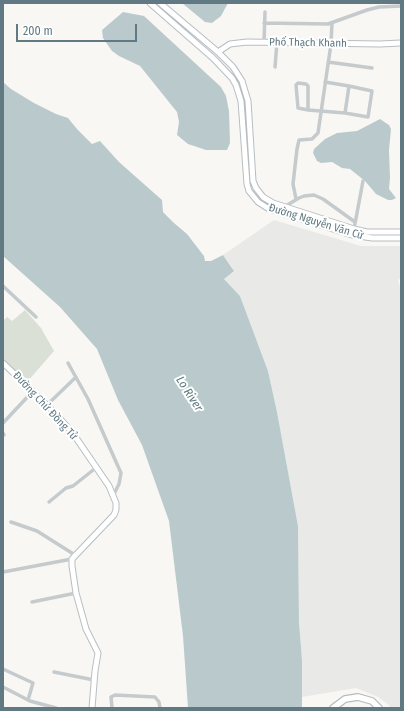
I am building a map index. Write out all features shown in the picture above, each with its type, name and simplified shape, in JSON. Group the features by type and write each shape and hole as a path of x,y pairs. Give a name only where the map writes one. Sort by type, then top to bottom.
{"main road":[{"name":"Đường Nguyễn Văn Cừ","path":"150,3 213,58 228,72 234,81 241,101 247,184 253,196 263,206 320,225 364,237 401,238"},
{"name":"Đường Nguyễn Văn Cừ","path":"160,3 218,52 238,74 246,91 248,101 253,181 263,197 284,207 354,229 376,232 401,232"},
{"name":"Phố Thạch Khanh","path":"218,52 226,46 233,44 264,42 331,44 401,43"},
{"path":"320,225 322,220"},
{"name":"Đường Chử Đồng Tử","path":"3,363 33,391 72,432 109,486 116,503 114,515 74,557"},
{"path":"74,557 72,566 76,593 86,629 98,653 92,708"},
{"path":"333,708 345,699 358,697 372,701 379,708"}],"street":[{"path":"264,23 332,23 373,9 401,6"},
{"path":"264,42 265,12"},
{"path":"296,199 293,184 295,162 300,140 312,139 317,136 331,44 332,23"},
{"path":"275,66 277,42"},
{"path":"328,62 372,68"},
{"path":"308,110 308,86 306,84 298,83 296,85 298,108 308,110 345,113 369,120 372,91 325,82"},
{"path":"345,113 349,86"},
{"path":"354,229 363,181"},
{"path":"284,207 296,199 314,195 323,199 355,222"},
{"path":"3,286 36,317"},
{"path":"68,363 88,399 120,473 119,484 113,496"},
{"path":"47,405 76,377"},
{"path":"3,423 33,391"},
{"path":"50,502 66,488 73,486 97,467"},
{"path":"11,522 37,531 74,557"},
{"path":"3,572 74,557"},
{"path":"32,602 76,593"},
{"path":"3,669 33,683 28,700"},
{"path":"54,672 94,680"},
{"path":"3,687 28,700 56,708"},
{"path":"112,708 112,697 115,695 155,697 160,702 160,708"}],"shaded area":[{"path":"274,220 361,246 401,246 401,278 398,280 401,291 401,708 390,708 389,705 378,697 356,688 302,697 302,660 299,622 298,526 277,412 268,371 240,296 224,279 232,267 223,255"},
{"path":"25,310 41,328 54,351 27,382 3,360 3,321 7,317 12,321"}],"water":[{"path":"182,3 228,3 221,16 212,23 205,22"},
{"path":"123,12 144,16 221,87 226,96 229,111 230,143 227,150 206,150 188,144 177,135 179,122 177,112 140,66 112,51 103,38 102,30"},
{"name":"Lo River","path":"3,82 11,89 34,103 68,118 92,144 100,141 119,162 162,200 163,212 187,234 204,256 205,261 211,261 223,255 234,271 224,279 240,296 268,371 298,526 302,708 188,708 183,636 169,521 142,445 118,400 97,349 60,307 3,256"},
{"path":"380,119 389,125 391,129 389,150 389,189 396,198 392,200 388,200 376,194 365,181 350,169 342,168 332,162 321,163 317,161 313,153 314,149 325,139 337,133 357,131"}]}
